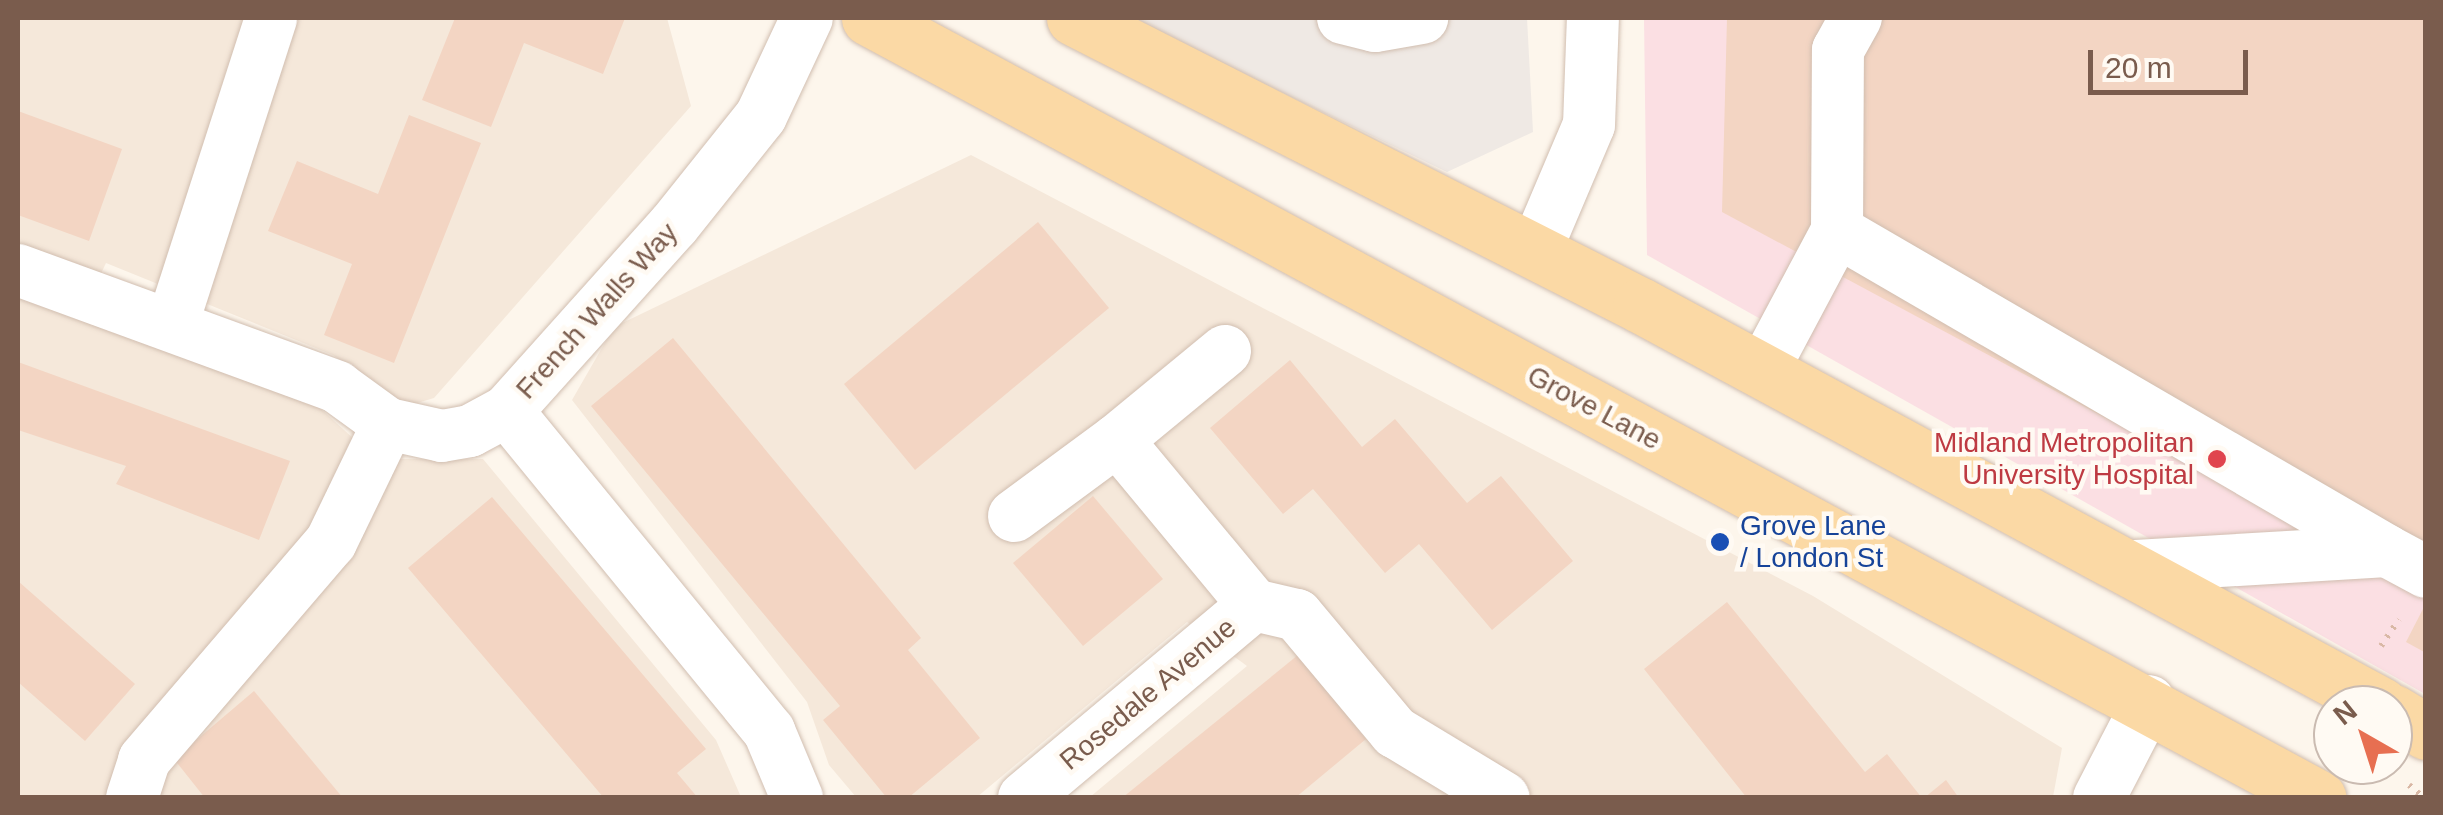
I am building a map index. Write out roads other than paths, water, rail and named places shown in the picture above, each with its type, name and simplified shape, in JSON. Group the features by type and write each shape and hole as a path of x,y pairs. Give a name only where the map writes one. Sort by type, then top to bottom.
{"main road":[{"name":"Grove Lane","path":"868,18 2150,701 2320,798"},
{"path":"1074,18 1763,370 2136,566 2345,685"}],"street":[{"path":"173,322 271,18"},
{"name":"French Walls Way","path":"18,270 173,322 337,387 388,424 442,436 507,411 761,116 807,18"},
{"path":"1343,18 1375,26 1422,18"},
{"path":"1534,252 1589,124 1593,18"},
{"path":"1763,370 1837,231 1838,50 1856,18"},
{"path":"1837,231 2406,562"},
{"path":"1014,516 1117,440 1225,351"},
{"path":"507,411 769,731 797,798"},
{"path":"132,798 144,760 331,542 388,424"},
{"path":"1117,440 1254,605"},
{"path":"2136,566 2406,562"},
{"name":"Rosedale Avenue","path":"1024,798 1254,605 1298,615 1395,732 1504,798"},
{"path":"2098,798 2150,701"}],"place":[{"name":"Midland Metropolitan University Hospital","path":"2217,459"},
{"name":"Grove Lane / London St","path":"1720,542"}]}
